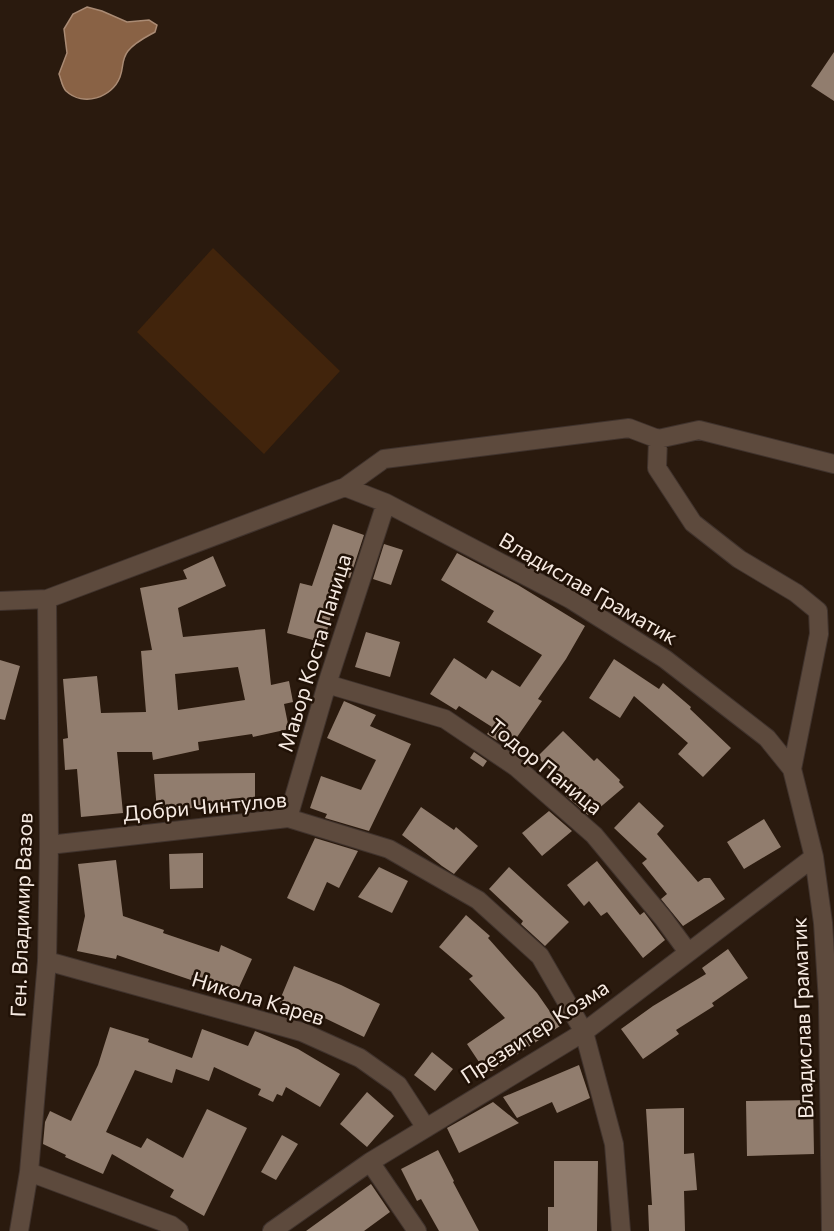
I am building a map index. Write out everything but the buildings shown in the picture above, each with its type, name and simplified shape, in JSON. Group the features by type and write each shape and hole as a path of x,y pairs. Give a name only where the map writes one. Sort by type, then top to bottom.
{"street":[{"path":"0,601 47,599 345,487 384,459 629,428 658,439 699,430 834,464"},
{"path":"658,439 657,468 693,524 739,559 796,593 818,611 819,634 792,769"},
{"name":"Владислав Граматик","path":"345,487 386,503 570,599 665,658 767,738 792,769 814,857 823,923 828,1002 831,1231"},
{"name":"Маьор Коста Паница","path":"288,818 327,684 386,503"},
{"name":"Ген. Владимир Вазов","path":"19,1231 28,1172 47,961 49,845 47,599"},
{"name":"Тодор Паница","path":"327,684 445,719 516,767 594,835 663,918 688,952"},
{"name":"Добри Чинтулов","path":"49,845 288,818 389,849 478,900 540,957 584,1032 614,1144 621,1231"},
{"name":"Презвитер Козма","path":"272,1231 370,1162 584,1032 814,857"},
{"name":"Никола Карев","path":"47,961 302,1032 360,1058 398,1085 426,1128"},
{"path":"370,1162 417,1231"},
{"path":"28,1172 171,1225 179,1231"}],"shaded area":[{"path":"87,7 127,22 149,20 157,25 155,32 137,42 128,51 124,57 120,77 111,90 96,98 80,99 66,91 59,74 67,53 64,29 73,14"},
{"path":"213,248 340,371 264,454 137,332"}]}
